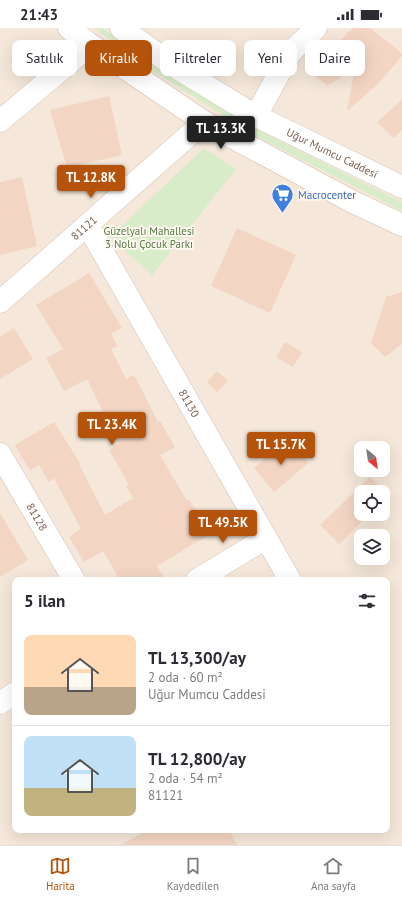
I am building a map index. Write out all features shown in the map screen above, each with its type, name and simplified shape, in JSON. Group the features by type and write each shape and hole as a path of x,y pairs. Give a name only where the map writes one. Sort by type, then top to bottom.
{"street":[{"path":"69,28 85,41"},
{"name":"Uğur Mumcu Caddesi","path":"121,28 177,68 256,116 402,187"},
{"path":"256,116 290,53 316,28"},
{"path":"0,121 75,58 85,46"},
{"path":"136,76 204,122 351,201 402,226"},
{"name":"81121","path":"0,302 88,226 204,122"},
{"name":"81130","path":"88,226 157,344 288,577"},
{"name":"81128","path":"0,454 72,577"},
{"path":"202,577 266,538"},
{"path":"0,703 12,695"}],"shaded area":[{"path":"0,28 402,28 402,845 0,845"}],"green space":[{"path":"95,28 103,28 119,40 111,40"},
{"path":"152,64 160,69 160,75 152,70"},
{"path":"161,76 171,76 262,132 402,202 402,211 260,138"},
{"name":"Güzelyalı Mahallesi 3 Nolu Çocuk Parkı","path":"204,148 236,169 152,275 110,237"}],"building":[{"path":"353,28 370,28 402,54 402,56 379,83 347,111 353,76 365,76 365,40 340,40 346,36 345,35"},
{"path":"315,76 342,76 328,86"},
{"path":"109,96 122,155 67,168 50,110"},
{"path":"402,100 402,130 394,138 377,122"},
{"path":"22,177 37,246 0,255 0,182"},
{"path":"237,228 296,255 270,313 211,286"},
{"path":"89,273 122,328 111,334 117,346 111,349 126,379 134,375 158,422 160,421 175,447 160,455 187,501 189,500 212,533 157,566 164,577 118,577 103,551 84,562 69,537 81,529 54,478 49,482 39,465 30,471 15,445 54,422 80,463 79,464 105,515 133,498 126,486 129,485 109,450 119,444 87,379 64,391 46,358 63,349 36,305"},
{"path":"402,292 402,344 385,357 371,343 386,297"},
{"path":"14,328 33,359 0,379 0,337"},
{"path":"285,342 302,352 293,367 276,357"},
{"path":"217,371 228,381 217,392 207,382"},
{"path":"288,439 308,463 274,492 254,468"},
{"path":"370,477 378,485 362,485"},
{"path":"354,492 354,521 363,521 339,544 320,525"},
{"path":"0,513 28,560 0,577"},
{"path":"142,833 231,833 237,845 121,845"}],"place":[{"name":"Macrocenter","path":"282,214"}]}
